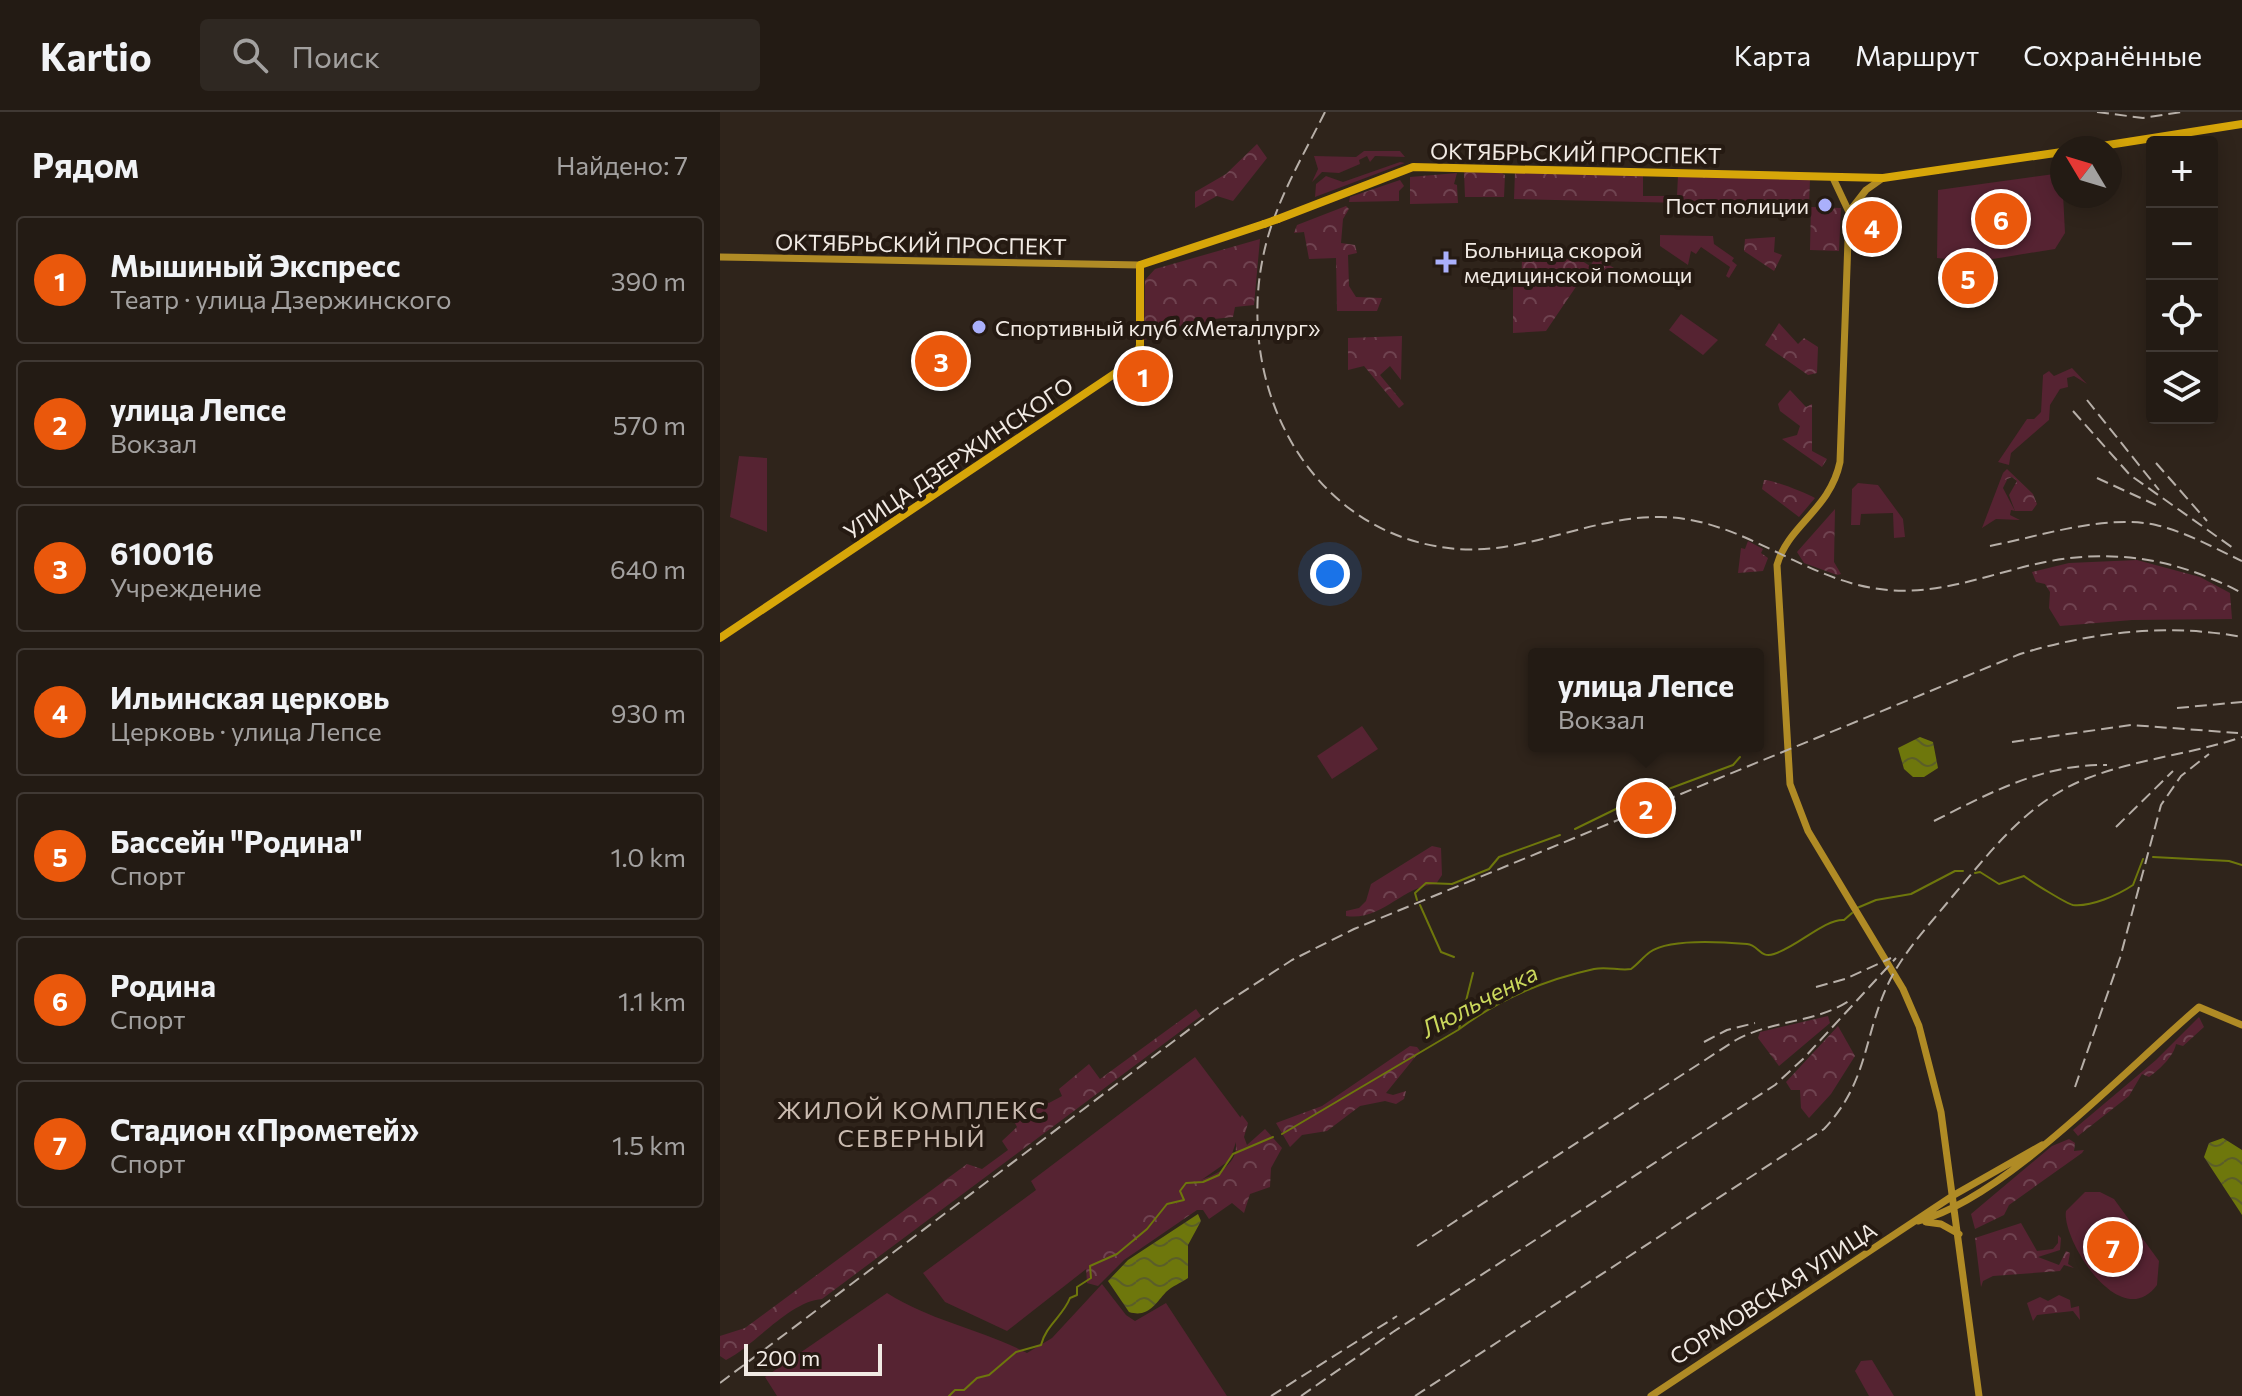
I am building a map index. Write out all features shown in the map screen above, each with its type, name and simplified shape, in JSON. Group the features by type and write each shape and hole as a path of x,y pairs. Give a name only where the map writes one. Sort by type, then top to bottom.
{"main road":[{"path":"2122,143 2242,124"},
{"name":"ОКТЯБРЬСКИЙ ПРОСПЕКТ","path":"720,257 1140,265 1278,219 1413,167 1883,178 2050,154"},
{"path":"1833,178 1849,212 1840,462 1830,492 1787,545 1776,569 1790,784 1804,824 1903,989 1919,1026 1938,1092 1960,1234 1979,1396"},
{"path":"1842,198 1843,184 1853,178 1860,185 1859,197"},
{"path":"1849,212 1859,197 1883,178"},
{"name":"УЛИЦА ДЗЕРЖИНСКОГО","path":"720,638 1132,362 1140,346 1140,265"},
{"name":"СОРМОВСКАЯ УЛИЦА","path":"1916,1222 1955,1206 2042,1145 2199,1007 2242,1025"},
{"name":"СОРМОВСКАЯ УЛИЦА","path":"1651,1396 1954,1195 2042,1145"},
{"path":"1916,1222 1941,1224 1960,1234"}],"green space":[{"path":"1257,144 1267,158 1233,201 1217,196 1195,208 1195,192 1226,174"},
{"path":"1364,151 1400,151 1405,157 1375,156 1370,162 1367,156 1359,160 1360,164 1339,173 1322,172 1312,182 1318,169 1314,156 1356,157"},
{"path":"1400,162 1405,163 1315,197 1316,184 1326,176 1343,182"},
{"path":"1464,172 1502,173 1505,175 1504,197 1465,197"},
{"path":"1515,172 1643,175 1643,196 1677,196 1678,176 1810,179 1809,206 1514,199"},
{"path":"1457,173 1454,184 1457,185 1458,203 1410,204 1410,177"},
{"path":"2050,175 2050,208 2064,208 2065,233 2055,249 1974,262 1937,258 1938,190"},
{"path":"1400,180 1404,186 1399,191 1399,201 1349,202 1350,197"},
{"path":"1346,206 1349,209 1343,219 1341,243 1355,245 1357,253 1348,255 1349,286 1356,297 1382,298 1377,311 1337,311 1336,258 1309,259 1304,232 1294,233 1297,225"},
{"path":"1811,207 1841,208 1839,251 1810,250"},
{"path":"1660,235 1713,236 1714,244 1734,258 1732,261 1737,265 1729,278 1726,276 1730,267 1701,247 1696,254 1691,251 1688,265 1660,246"},
{"path":"1775,237 1774,252 1782,255 1774,271 1744,251 1745,239"},
{"path":"1260,239 1254,305 1235,307 1233,317 1214,319 1213,332 1187,330 1144,340 1145,280 1155,269"},
{"path":"1596,257 1614,268 1606,280 1588,269 1546,331 1513,333 1513,284 1521,284 1522,260 1579,259 1590,266"},
{"path":"1681,314 1718,340 1703,355 1669,330"},
{"path":"1779,323 1798,344 1804,338 1818,347 1817,373 1808,375 1765,345"},
{"path":"1402,336 1401,380 1390,366 1380,375 1404,404 1399,408 1364,366 1348,370 1348,338"},
{"path":"2072,368 2087,384 2074,376 2067,378 2068,387 2060,389 2050,405 2049,420 2011,453 2009,465 1998,462 2027,419 2034,419 2041,412 2043,375 2049,371 2054,376"},
{"path":"1790,390 1806,407 1812,404 1812,451 1827,459 1822,467 1782,439 1797,435 1800,426 1780,411 1778,404"},
{"path":"739,456 767,458 767,532 730,517"},
{"path":"2007,469 2033,494 2037,504 2032,511 2015,511 2009,495 2017,481 2012,477 2005,480 2003,473"},
{"path":"2003,473 2007,480 2003,488 2015,511 2011,510 2010,515 2020,520 1996,519 1982,528"},
{"path":"1764,480 1815,498 1799,517 1762,489"},
{"path":"1858,483 1878,485 1903,519 1905,537 1894,538 1893,513 1861,514 1860,525 1851,525 1852,489"},
{"path":"1835,509 1834,562 1841,574 1837,575 1804,563 1797,552"},
{"path":"1748,541 1763,549 1761,553 1768,558 1763,571 1738,573 1741,548 1745,549"},
{"path":"2137,560 2200,577 2230,593 2232,619 2132,620 2060,626 2049,608 2050,592 2045,584 2036,582 2032,572 2069,563"},
{"path":"1362,726 1378,749 1332,779 1317,756"},
{"path":"1432,846 1441,848 1442,875 1436,884 1412,891 1371,914 1346,916 1346,911 1359,908 1366,901 1371,884"},
{"path":"1196,1009 1201,1016 822,1299 785,1315 726,1360 720,1356 720,1336 745,1328 967,1164 982,1169 1008,1150 1002,1141 1017,1127 1013,1119 1041,1101 1049,1103 1062,1096 1059,1089 1089,1064 1100,1079"},
{"path":"1828,1016 1830,1023 1779,1066 1758,1038 1760,1032"},
{"path":"2199,1017 2204,1027 2183,1046 2176,1044 2161,1067 2149,1077 2142,1074 2129,1096 2078,1136 2073,1130 2156,1060"},
{"path":"1838,1026 1855,1056 1831,1094 1809,1118 1801,1108 1800,1090 1791,1090 1786,1082"},
{"path":"1410,1046 1420,1051 1386,1093 1393,1095 1406,1091 1404,1099 1396,1104 1385,1101 1360,1106 1327,1131 1302,1135 1290,1147 1276,1123 1322,1106"},
{"path":"1195,1057 1243,1121 1230,1160 1190,1188 1198,1205 1090,1266 1007,1331 945,1302 923,1273 1036,1190 1031,1181"},
{"path":"1242,1115 1248,1123 1244,1137 1247,1145 1265,1129 1282,1148 1271,1168 1270,1187 1250,1194 1244,1213 1232,1203 1209,1219 1203,1210 1197,1210 1124,1260 1098,1286 1087,1283 1086,1267 1100,1253 1130,1239 1136,1230 1136,1221 1143,1214 1166,1215 1179,1201 1188,1183 1211,1176 1226,1167 1235,1154 1237,1126"},
{"path":"2069,1139 2075,1143 2074,1151 2084,1150 2082,1153 2009,1205 2004,1215 1975,1229 1971,1214 2052,1146"},
{"path":"2085,1192 2100,1192 2114,1199 2159,1261 2157,1285 2142,1297 2126,1298 2111,1291 2096,1277 2073,1241 2066,1211"},
{"path":"2021,1223 2037,1251 2053,1249 2058,1243 2058,1235 2061,1238 2060,1250 2038,1257 2059,1265 2066,1251 2070,1253 2068,1264 2074,1268 2064,1265 2060,1271 1993,1276 1983,1281 1981,1287 1975,1238"},
{"path":"1102,1284 1126,1315 1135,1321 1166,1303 1227,1396 777,1396 765,1377 887,1293 921,1311 1027,1353 1052,1338"},
{"path":"2059,1295 2070,1300 2071,1308 2079,1306 2080,1320 2073,1311 2037,1315 2033,1321 2027,1303 2040,1297 2048,1301"},
{"path":"1872,1360 1894,1396 1869,1396 1855,1371 1861,1361"}],"water":[{"path":"1920,737 1933,742 1938,768 1924,777 1913,777 1904,769 1898,748"},
{"path":"2223,1138 2242,1150 2242,1215 2204,1157 2209,1143"},
{"path":"1198,1214 1201,1221 1188,1245 1188,1278 1168,1290 1146,1311 1129,1312 1108,1281 1128,1260"}],"waterway":[{"path":"1575,829 1620,807 1733,765 1740,757"},
{"path":"1417,900 1415,893 1426,883 1452,884 1489,869 1499,857 1560,835"},
{"path":"2153,857 2229,861 2242,865"},
{"path":"1975,873 1980,872 1999,884 2024,876 2064,901 2080,905 2104,900 2133,885 2143,859"},
{"path":"1857,908 1876,900 1911,894 1955,871 1963,871"},
{"path":"1420,905 1441,952 1454,957"},
{"name":"Люльченка","path":"1282,1134 1490,1009 1540,985 1594,969 1631,969 1650,952 1683,943 1747,944 1766,955 1774,954 1828,924 1844,920 1852,913"},
{"path":"1459,1029 1473,973"},
{"name":"Люльченка","path":"949,1396 955,1390 964,1390 977,1378 989,1375 1016,1352 1041,1345 1070,1298 1077,1295 1077,1287 1091,1278 1090,1266 1117,1254 1147,1229 1167,1204 1184,1200 1180,1191 1186,1183 1203,1182 1219,1175 1233,1154 1273,1137"}],"railway":[{"path":"1325,112 1289,183 1263,257 1257,308 1261,358 1274,405 1296,449 1325,487 1362,518 1407,539 1458,549 1510,546 1635,518 1691,520 1748,539 1829,576 1888,590 1937,588 2046,562 2104,556 2159,562 2242,593"},
{"path":"2097,112 2143,118 2182,112"},
{"path":"2087,400 2159,490"},
{"path":"2073,411 2130,475 2233,548"},
{"path":"2156,463 2207,521"},
{"path":"2097,478 2156,505"},
{"path":"1990,546 2094,524 2136,522 2178,532 2242,561"},
{"path":"720,1383 1215,1010 1292,960 1354,929 2020,654 2075,640 2130,632 2186,631 2242,637"},
{"path":"2177,708 2242,702"},
{"path":"2012,742 2131,725 2238,733"},
{"path":"1415,1396 1824,1129 1850,1093 1881,1000 1903,958 1982,862 2029,813 2088,778 2242,737"},
{"path":"2075,1087 2120,958 2161,805 2181,776 2209,754"},
{"path":"1934,821 2038,775 2060,769 2107,765"},
{"path":"2116,827 2173,771"},
{"path":"1816,987 1845,979 1891,958"},
{"path":"1301,1396 1393,1332 1775,1085 1896,958"},
{"path":"1417,1246 1736,1040 1750,1033 1822,1014 1849,1001"},
{"path":"1704,1042 1727,1030 1755,1023"},
{"path":"1271,1396 1397,1316"}],"place":[{"name":"Пост полиции","path":"1825,205"},
{"name":"Родина","path":"2001,219"},
{"name":"Ильинская церковь","path":"1872,227"},
{"name":"Больница скорой медицинской помощи","path":"1446,262"},
{"name":"Бассейн \"Родина\"","path":"1968,278"},
{"name":"Спортивный клуб «Металлург»","path":"979,327"},
{"name":"610016","path":"941,361"},
{"name":"Мышиный Экспресс","path":"1143,376"},
{"name":"улица Лепсе","path":"1646,808"},
{"name":"Стадион «Прометей»","path":"2113,1247"}],"district":[{"name":"ЖИЛОЙ КОМПЛЕКС СЕВЕРНЫЙ","path":"912,1123"}]}
